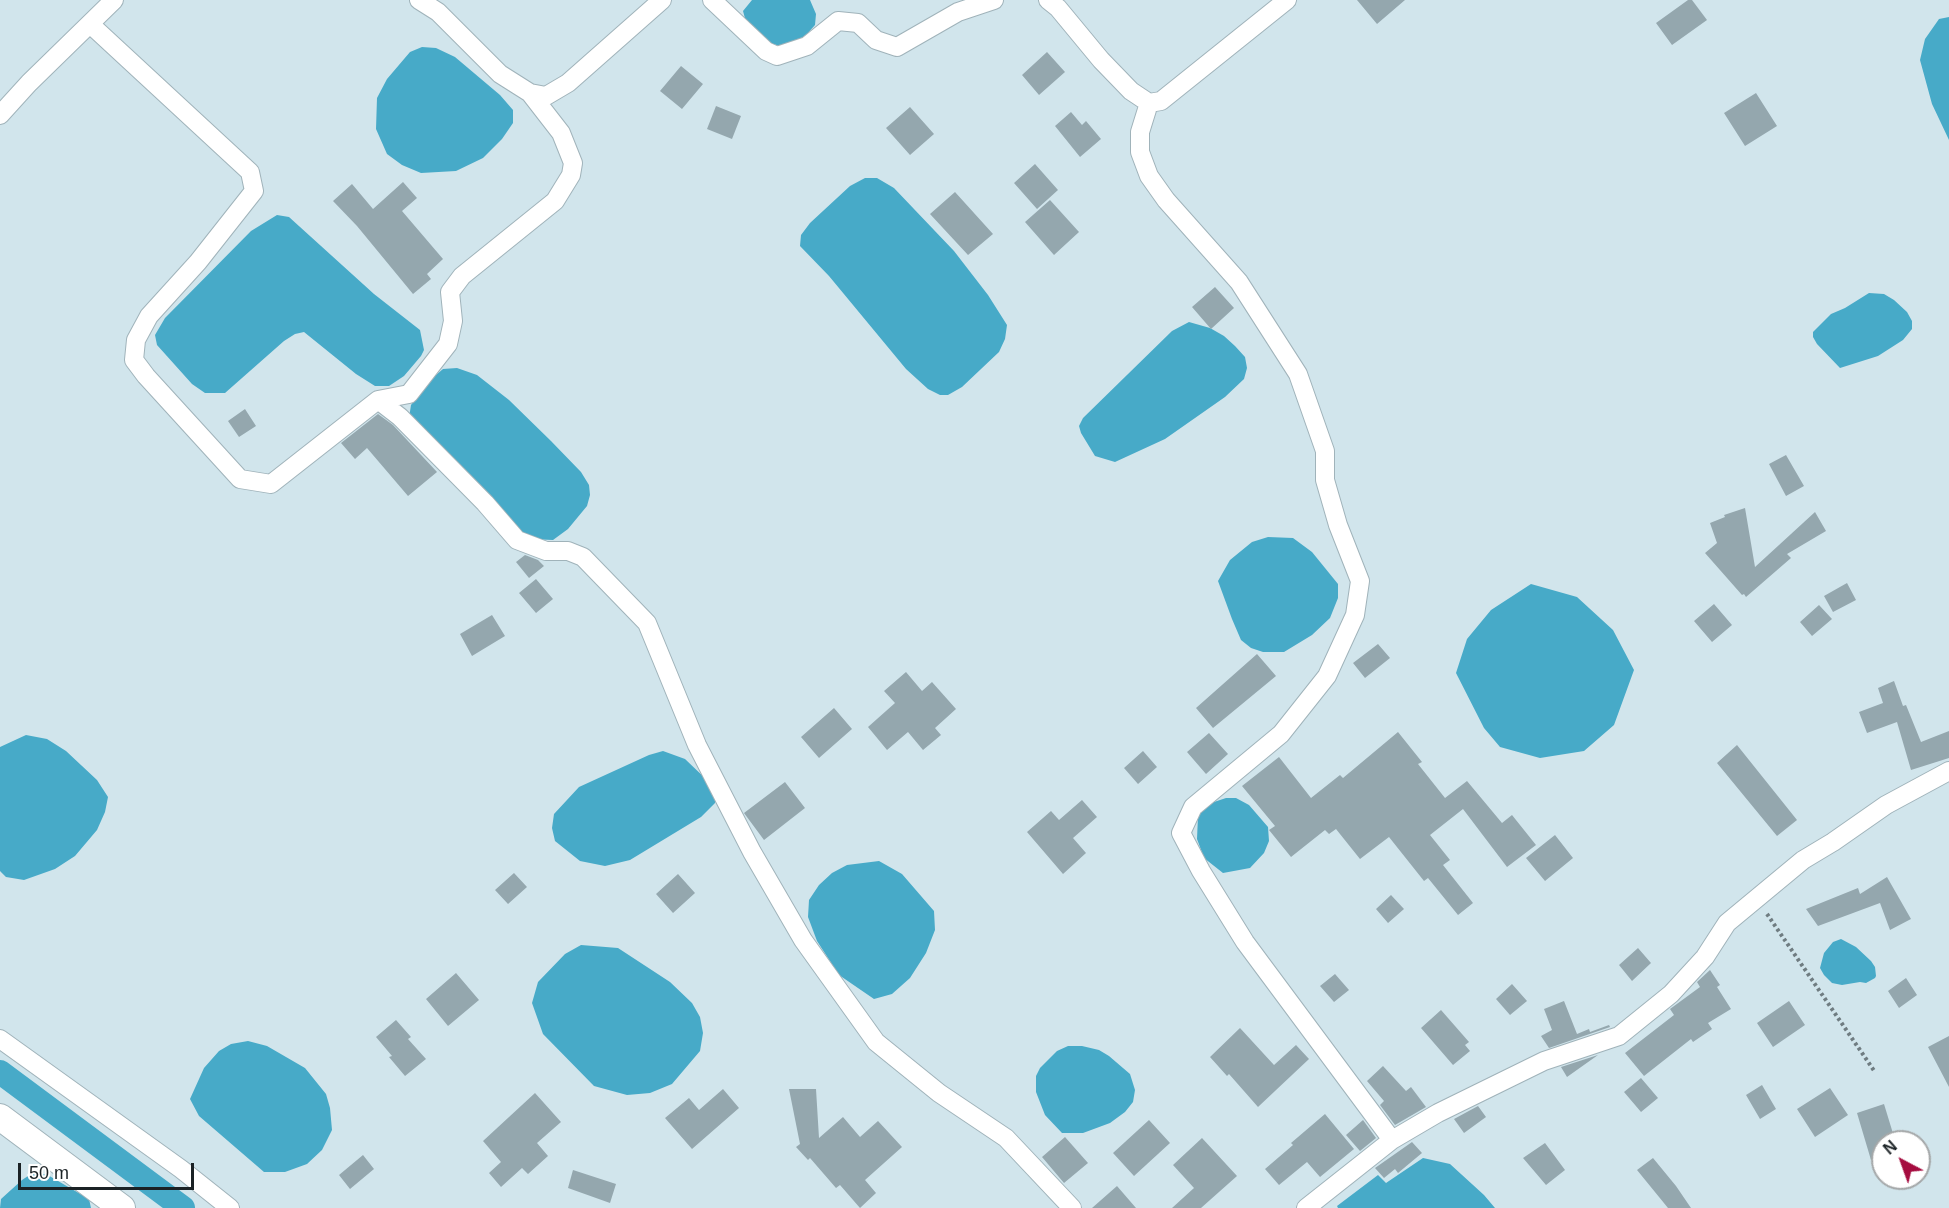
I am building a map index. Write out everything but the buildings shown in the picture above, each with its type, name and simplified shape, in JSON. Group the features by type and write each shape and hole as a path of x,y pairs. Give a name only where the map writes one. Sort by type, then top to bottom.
{"street":[{"path":"0,115 29,83 114,0"},
{"path":"90,24 250,172 254,191 198,262 150,316 136,340 134,360 240,479 271,484 378,400 410,394 448,344 453,321 450,292 462,276 555,201 571,175 573,163 561,133 530,93 500,74 438,12 419,0"},
{"path":"530,93 546,96 567,83 662,0"},
{"path":"712,0 766,51 777,56 807,46 838,21 858,24 876,40 897,47 958,12 994,0"},
{"path":"1048,0 1058,8 1131,92 1149,103 1161,101 1287,0"},
{"path":"1149,103 1140,132 1140,152 1149,176 1166,200 1239,282 1298,374 1325,451 1325,480 1338,525 1360,581 1355,615 1327,676 1281,734 1193,807 1181,833 1200,871 1245,942 1392,1140"},
{"path":"378,400 400,417 477,495 517,540 546,551 568,551 583,557 647,622 697,745 752,852 803,940 876,1042 939,1093 1006,1138 1072,1208"},
{"path":"1306,1208 1392,1140 1438,1113 1544,1061 1619,1036 1671,994 1705,957 1728,923 1803,860 1886,805 1949,771"},
{"path":"0,1039 181,1169 230,1208"},
{"path":"0,1117 123,1208"}],"path":[{"path":"1756,898 1875,1072"}],"water":[{"path":"752,0 810,0 816,14 815,25 795,42 781,46 768,43 746,22 743,11"},
{"path":"1949,17 1949,140 1932,104 1920,60 1925,39 1939,19"},
{"path":"422,47 436,48 455,57 500,95 513,110 513,123 502,139 483,158 456,171 421,173 402,165 387,154 376,129 377,98 387,79 410,52"},
{"path":"865,178 877,178 894,188 954,251 988,295 1007,325 1005,339 999,352 962,387 948,395 940,395 928,389 906,369 829,276 800,246 801,235 810,223 850,186"},
{"path":"277,215 289,217 374,294 420,330 424,350 404,376 389,386 375,386 356,374 304,332 295,334 284,341 225,393 205,393 192,384 157,345 155,335 165,318 251,231"},
{"path":"1869,293 1884,294 1894,300 1907,312 1912,321 1912,329 1903,340 1878,356 1840,368 1817,344 1813,332 1831,314"},
{"path":"1189,322 1210,328 1235,346 1245,357 1247,368 1244,379 1225,397 1165,439 1115,462 1095,456 1081,433 1079,426 1083,418 1172,331"},
{"path":"457,368 477,375 509,400 581,472 589,485 590,495 587,506 568,529 553,540 530,539 513,528 409,418 411,405 429,381 443,369"},
{"path":"1268,537 1293,538 1312,552 1338,584 1338,598 1330,618 1312,635 1284,652 1263,652 1251,648 1241,640 1218,581 1230,560 1252,542"},
{"path":"1531,584 1577,597 1613,630 1634,670 1614,725 1584,751 1540,758 1500,747 1484,728 1456,673 1467,639 1491,610"},
{"path":"26,735 47,739 66,751 97,780 108,797 105,812 97,830 75,856 55,869 24,880 6,877 0,871 0,747"},
{"path":"663,751 685,759 716,792 715,803 701,817 630,860 605,866 580,861 555,841 552,828 554,814 579,787 649,755"},
{"path":"1226,798 1236,798 1249,805 1268,827 1269,841 1264,853 1250,868 1223,873 1204,858 1197,839 1198,816 1211,803"},
{"path":"879,861 902,874 934,911 935,930 926,953 910,978 892,994 874,999 839,975 817,941 808,917 809,900 819,885 832,873 847,865"},
{"path":"1841,939 1856,947 1871,961 1875,967 1875,978 1866,983 1842,985 1832,983 1824,975 1820,968 1824,953 1833,942"},
{"path":"581,945 618,948 670,982 692,1003 700,1017 703,1033 700,1051 672,1084 650,1093 627,1095 594,1086 543,1034 532,1003 538,982 565,954"},
{"path":"248,1041 267,1046 305,1068 326,1094 332,1130 322,1150 307,1164 285,1172 264,1172 199,1116 190,1099 204,1068 219,1051 231,1044"},
{"path":"1068,1046 1099,1050 1109,1056 1130,1074 1135,1090 1133,1102 1125,1112 1110,1123 1083,1133 1062,1133 1045,1115 1036,1092 1036,1076 1040,1068 1057,1051"},
{"path":"1423,1158 1450,1164 1495,1208 1338,1208 1337,1206 1378,1175 1386,1183"},
{"path":"31,1174 46,1174 89,1199 91,1208 0,1208 1,1199"}],"waterway":[{"path":"0,1072 183,1208"}]}
